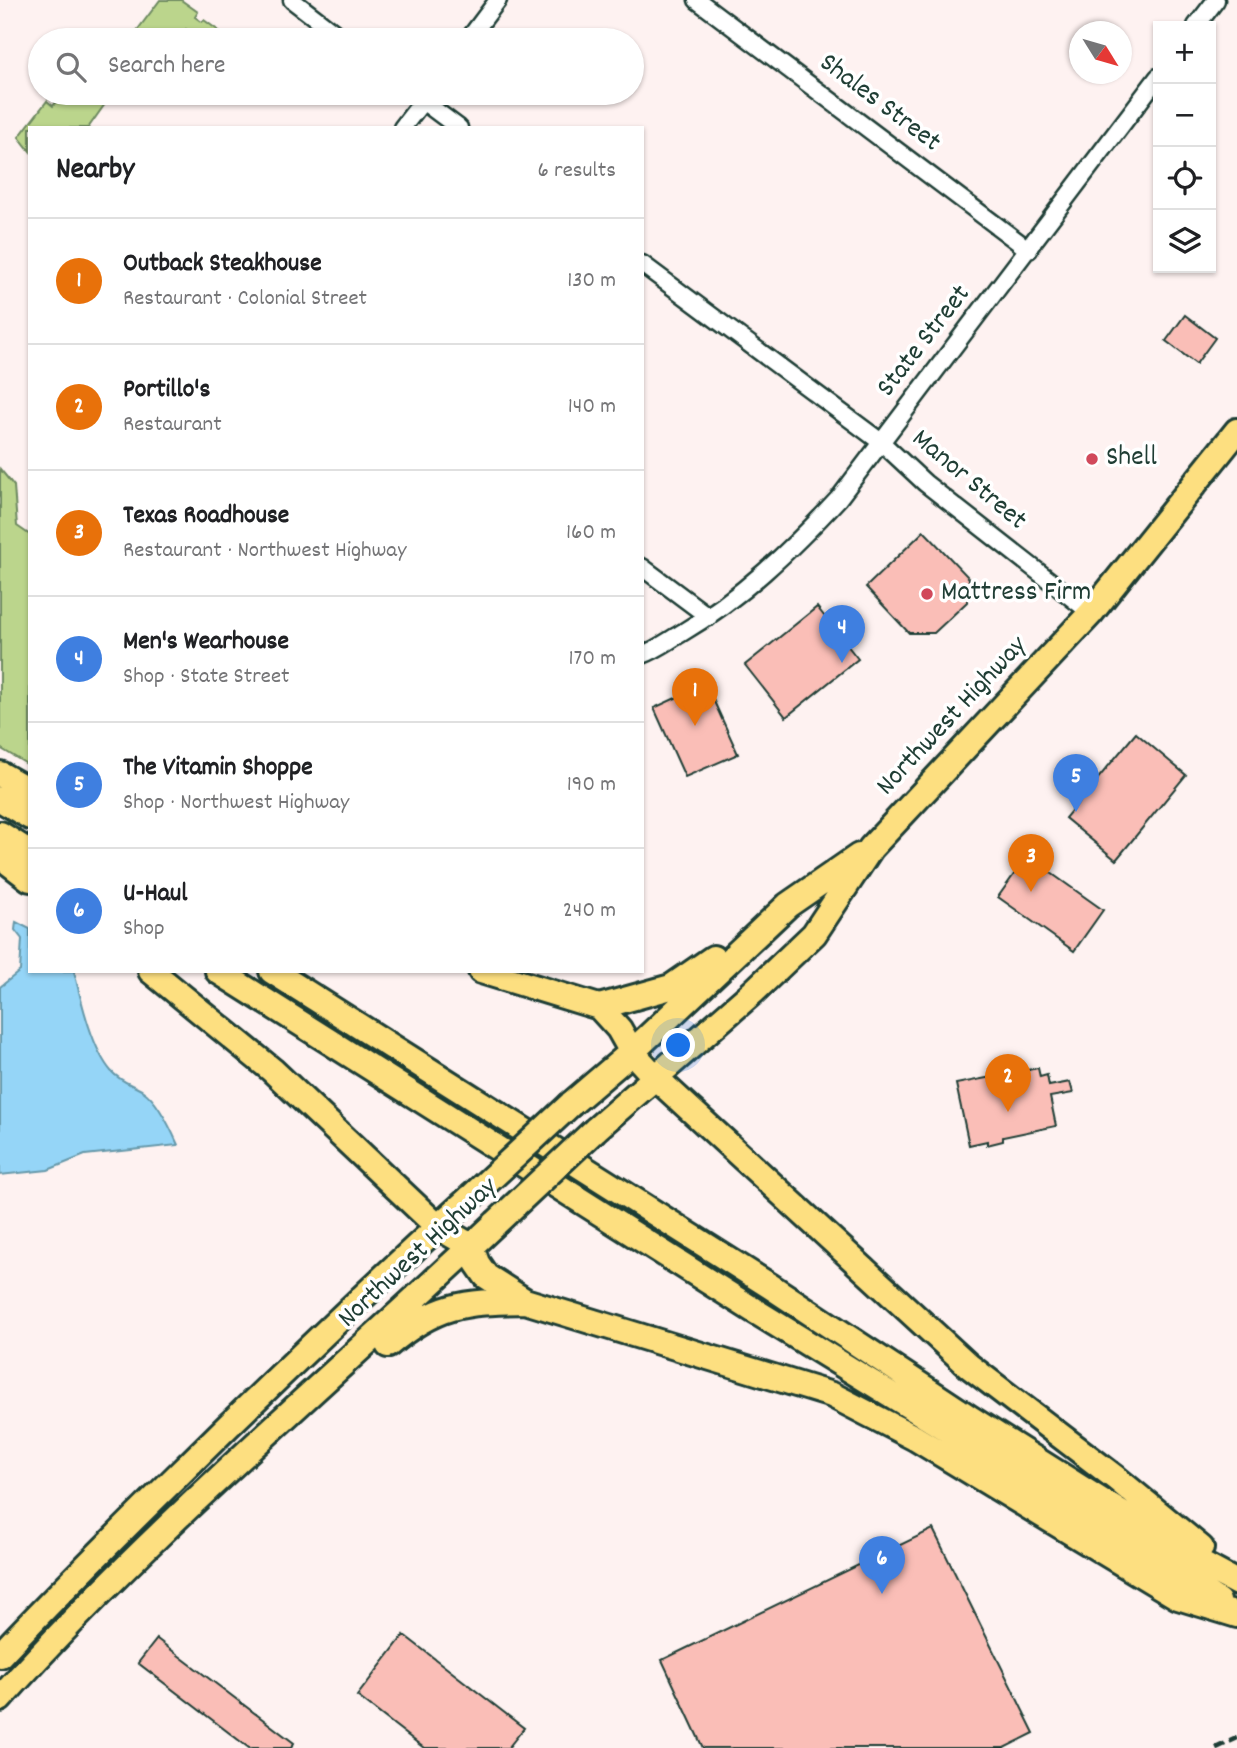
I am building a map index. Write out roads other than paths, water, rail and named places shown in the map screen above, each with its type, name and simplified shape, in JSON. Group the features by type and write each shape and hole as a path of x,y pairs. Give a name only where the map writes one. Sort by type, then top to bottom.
{"main road":[{"name":"Northwest Highway","path":"0,1699 114,1579 595,1130 753,992 814,934 872,848 1091,613 1237,431"},
{"path":"0,774 28,790"},
{"path":"0,799 28,816"},
{"path":"0,834 28,851"},
{"name":"Northwest Highway","path":"0,1655 127,1524 438,1227 571,1104 632,1052 788,905 872,848"},
{"path":"0,856 28,877"},
{"path":"599,1007 671,987 788,905"},
{"path":"153,973 272,1070 438,1227 471,1246 477,1263 486,1276 525,1301 832,1395 915,1438 1178,1597 1237,1614"},
{"path":"221,973 766,1318 1070,1505 1237,1614"},
{"path":"275,973 770,1286 1198,1562 1237,1583"},
{"path":"488,973 599,1007 619,1029 632,1052 656,1078 969,1366 1116,1479 1237,1577"},
{"path":"311,1395 374,1357 410,1326 440,1310 472,1302 525,1301"}],"street":[{"path":"292,0 328,28"},
{"path":"477,28 499,0"},
{"name":"Shales Street","path":"697,0 1029,250"},
{"path":"1200,21 1216,0"},
{"name":"State Street","path":"644,653 709,617 797,544 839,498 1153,84"},
{"path":"403,126 415,105"},
{"path":"433,105 457,126"},
{"name":"Manor Street","path":"644,265 881,442 925,483 1091,613"},
{"path":"644,568 709,617"}],"water":[{"path":"16,922 28,928 28,973 75,973 88,1024 104,1062 119,1078 143,1091 154,1101 178,1145 85,1155 48,1170 0,1175 0,987 20,971 22,939 15,930"}],"railway":[{"path":"1216,1748 1237,1738"}],"place":[{"name":"Shell","path":"1092,459"},
{"name":"Mattress Firm","path":"927,594"},
{"name":"Men's Wearhouse","path":"842,663"},
{"name":"Outback Steakhouse","path":"695,726"},
{"name":"The Vitamin Shoppe","path":"1076,812"},
{"name":"Texas Roadhouse","path":"1031,892"},
{"name":"Portillo's","path":"1008,1112"},
{"name":"U-Haul","path":"882,1594"}]}
